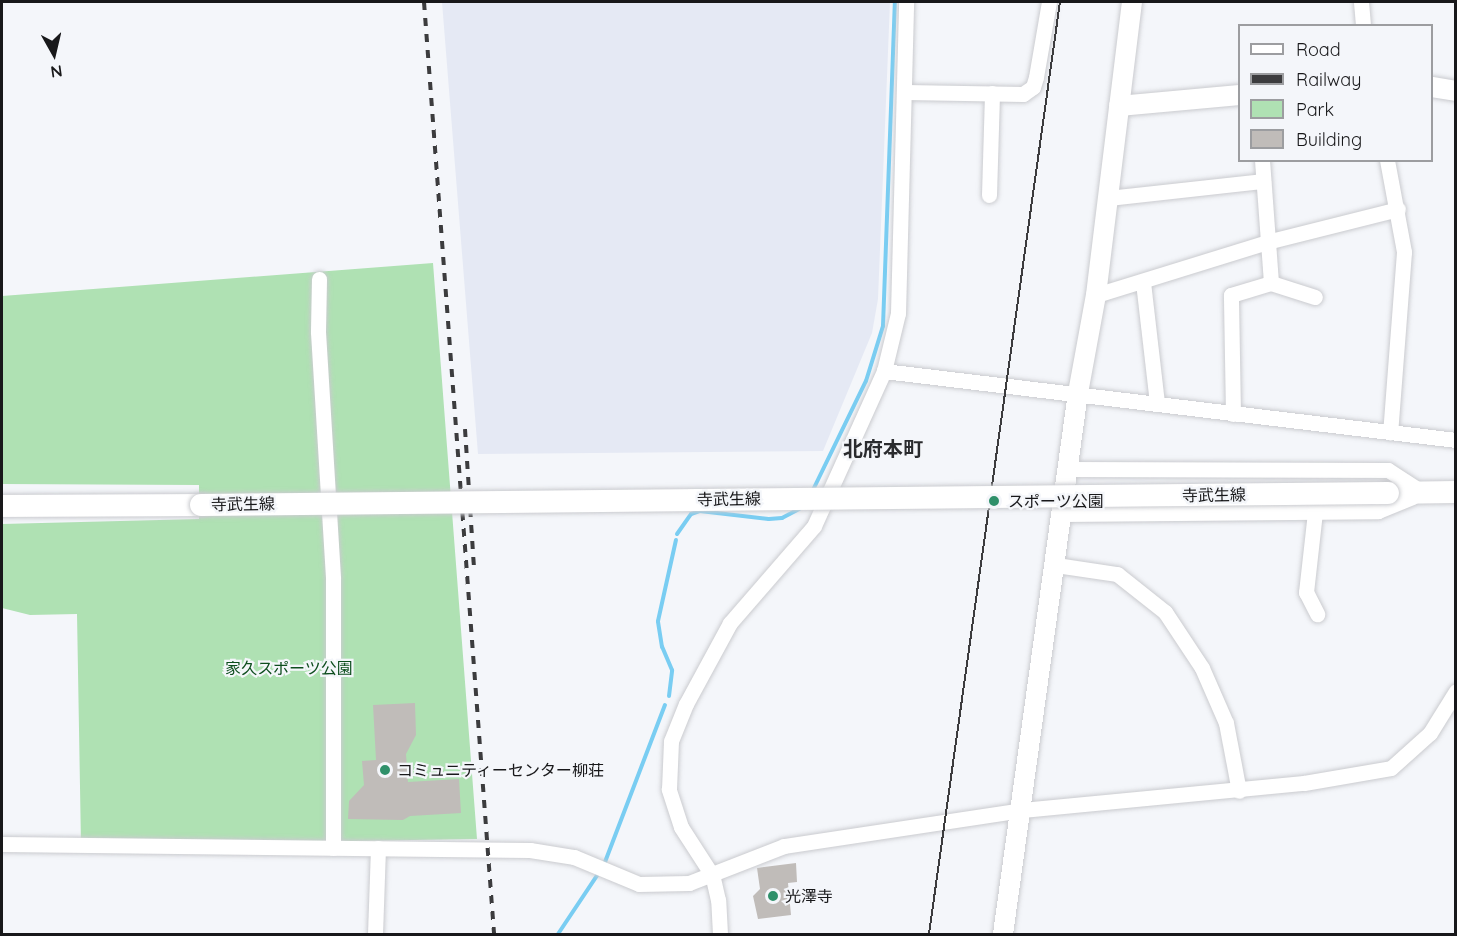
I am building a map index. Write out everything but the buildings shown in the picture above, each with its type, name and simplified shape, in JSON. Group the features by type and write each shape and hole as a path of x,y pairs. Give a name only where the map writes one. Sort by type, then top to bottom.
{"main road":[{"name":"寺武生線","path":"2,506 1455,492"}],"street":[{"path":"720,934 718,900 712,874 681,827 669,789 671,741 686,704 730,622 814,526 884,370 898,313 906,2"},
{"path":"905,92 1023,94 1033,87 1049,2"},
{"path":"1003,934 1056,565 1078,393 1096,295 1132,2"},
{"path":"1360,2 1364,24"},
{"path":"1433,87 1455,91"},
{"path":"989,195 992,93"},
{"path":"1119,106 1238,95"},
{"path":"1262,162 1271,283"},
{"path":"1387,162 1398,209 1404,252 1390,432"},
{"path":"1109,198 1263,181"},
{"path":"1096,295 1267,243 1398,209"},
{"path":"319,279 318,332 333,579 333,848"},
{"path":"1143,282 1157,403"},
{"path":"1233,414 1231,295 1271,283 1316,297"},
{"path":"884,370 1455,440"},
{"path":"1068,470 1388,470 1423,492"},
{"path":"1062,514 1378,512 1423,492"},
{"path":"1315,512 1306,592 1317,614"},
{"path":"1056,565 1117,574 1165,612 1202,668 1226,723 1239,791"},
{"path":"2,844 530,850 574,857 639,884 689,883 784,846 1022,810 1239,791 1391,768 1430,733 1455,692"},
{"path":"375,934 378,848"}],"shaded area":[{"path":"442,2 890,2 878,299 872,333 823,451 478,454"}],"green space":[{"name":"家久スポーツ公園","path":"433,263 477,839 81,845 77,614 30,615 2,608 2,524 199,519 199,485 2,484 2,296"}],"waterway":[{"path":"812,492 866,381 883,326 895,2"},
{"path":"677,534 691,514 700,511 769,519 782,518 801,508"},
{"path":"669,696 672,670 662,647 658,621 676,540"},
{"path":"605,862 665,705"},
{"path":"558,934 598,874"}],"tram line":[{"path":"929,934 1060,2"}],"railway":[{"path":"424,2 494,934"},
{"path":"465,429 474,570"}],"place":[{"name":"スポーツ公園","path":"994,501"},
{"name":"コミュニティーセンター柳荘","path":"385,770"},
{"name":"光澤寺","path":"773,896"}],"district":[{"name":"北府本町","path":"883,448"}]}
